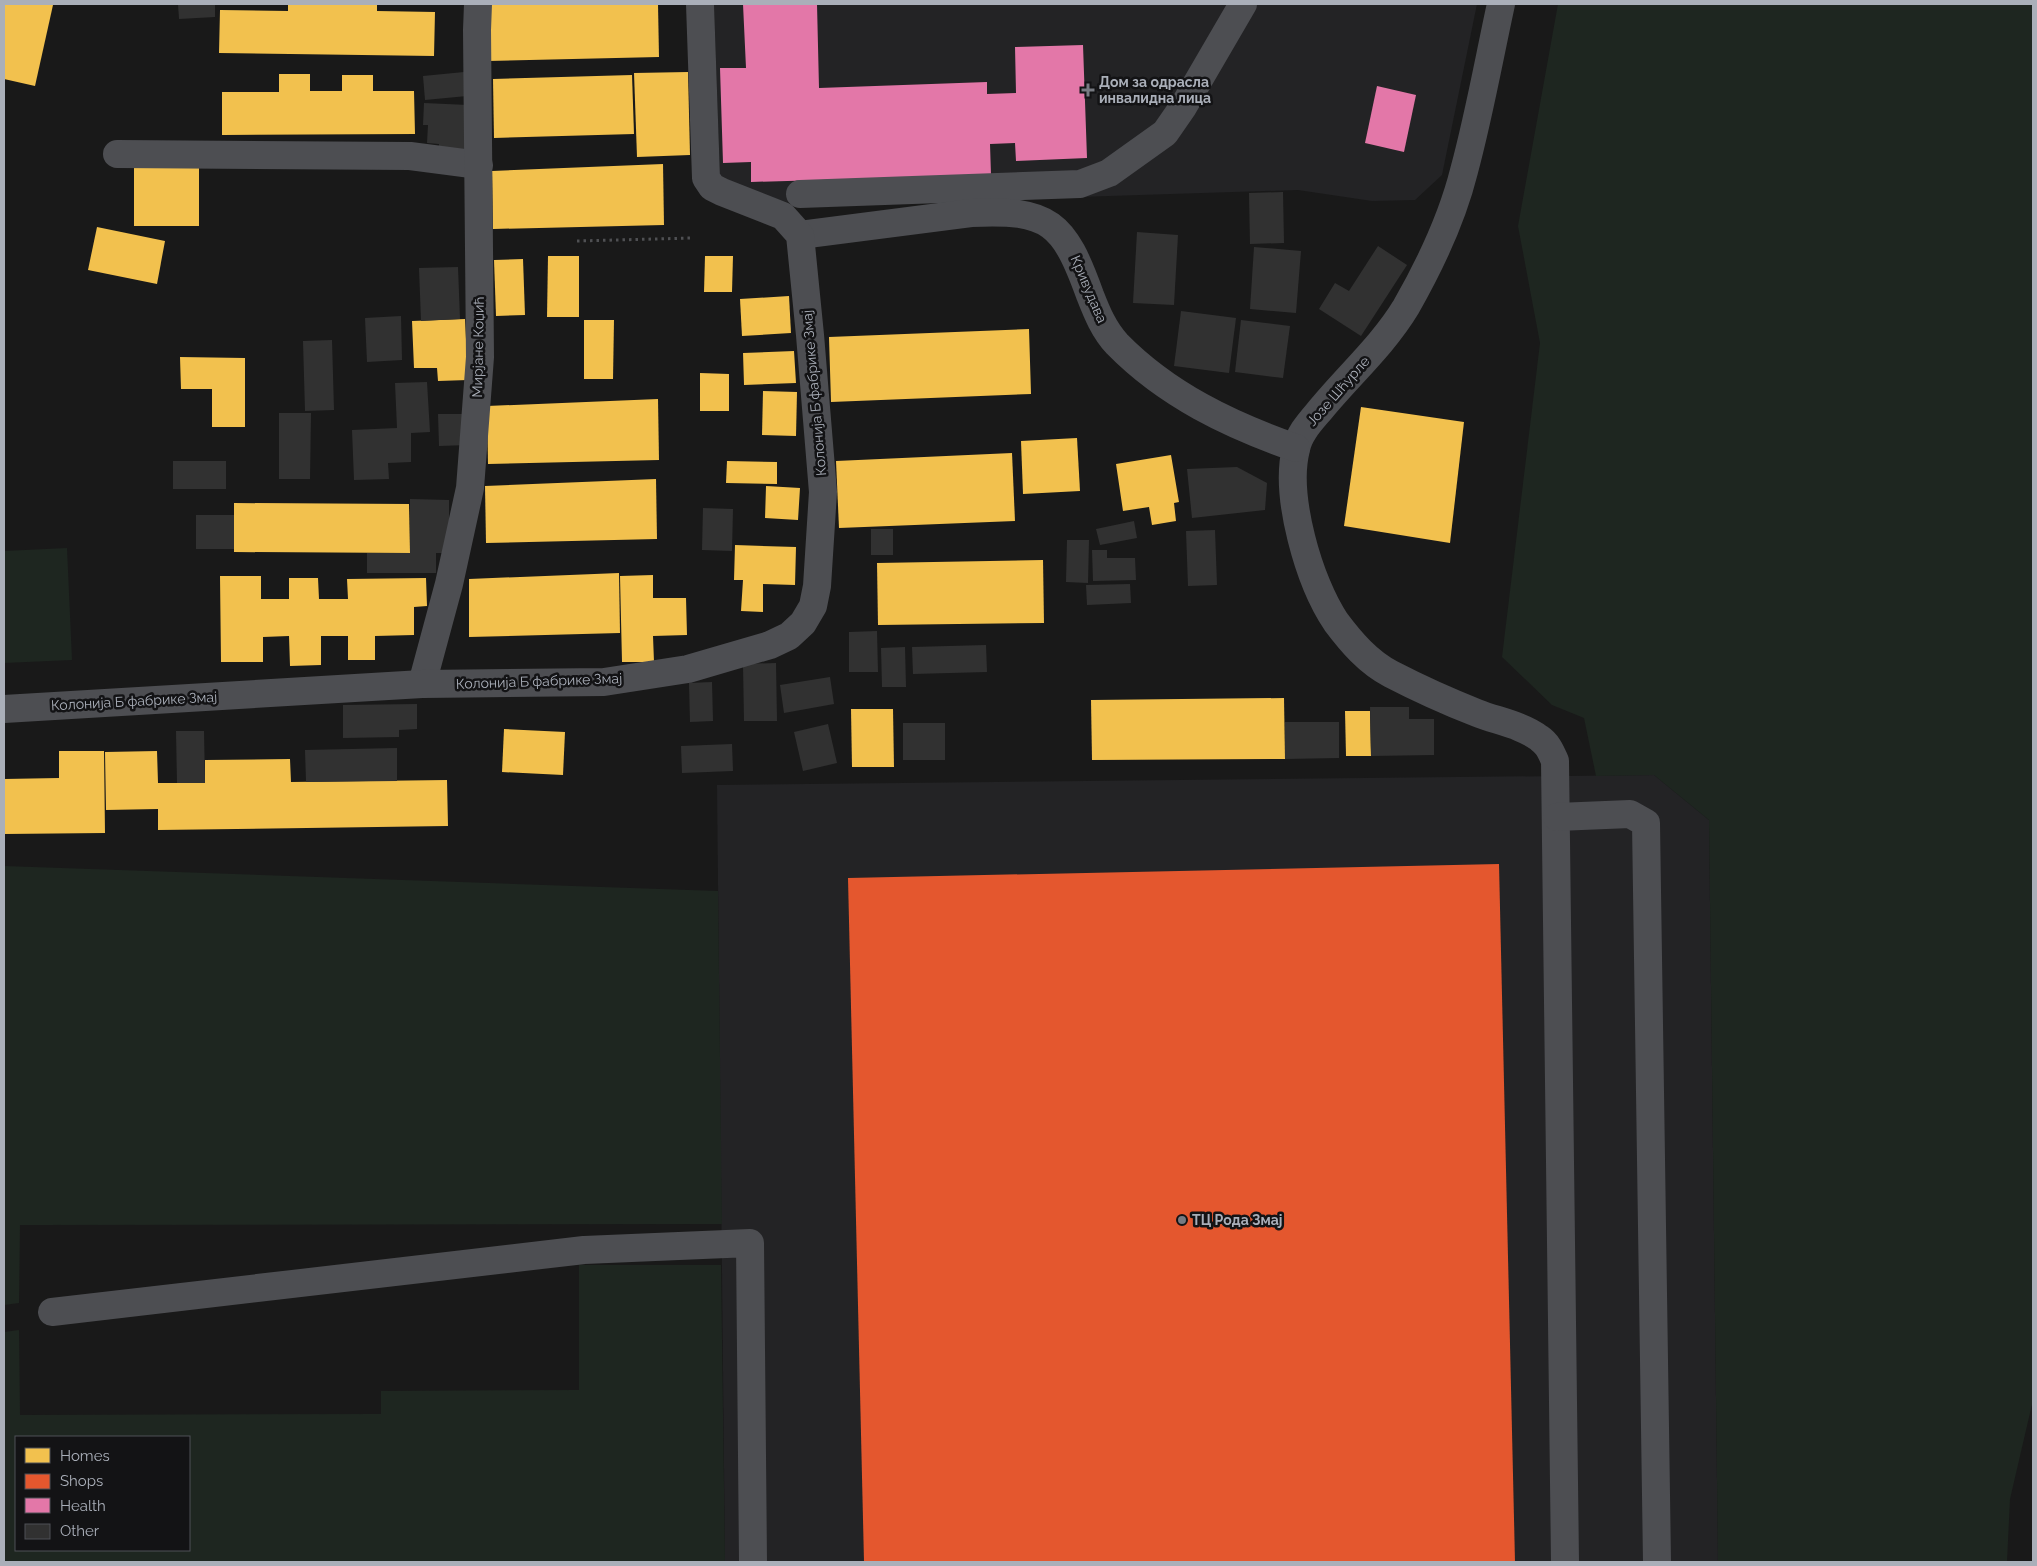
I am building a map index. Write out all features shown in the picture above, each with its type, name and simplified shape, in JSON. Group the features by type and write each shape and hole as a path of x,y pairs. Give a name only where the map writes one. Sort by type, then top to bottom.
{"street":[{"name":"Мирјане Коџић","path":"422,684 449,584 470,488 480,357 478,4"},
{"path":"700,4 706,178 712,187 722,192 752,202 782,216 800,235"},
{"path":"800,194 1080,184 1109,173 1165,133 1183,107 1243,4"},
{"name":"Јозе Шћурле","path":"1500,4 1464,173 1445,229 1423,277 1404,310 1385,337 1333,394 1301,435 1292,468 1294,501 1298,524 1322,596 1331,614 1346,636 1364,655 1389,673 1477,713 1527,731 1539,738 1549,747 1555,761 1565,1562"},
{"path":"117,154 410,156 479,165"},
{"name":"Кривудава","path":"800,235 972,213 1016,213 1034,217 1051,225 1064,238 1073,251 1099,318 1116,343 1130,356 1157,379 1191,402 1243,428 1296,448"},
{"name":"Колонија Б фабрике Змај","path":"4,709 422,684 604,682 688,669 770,645 789,636 803,623 813,606 818,586 823,492 800,235"},
{"path":"1557,817 1630,814 1646,823 1658,1562"},
{"path":"52,1312 584,1250 750,1243 753,1562"}],"path":[{"path":"577,241 692,238"}],"shaded area":[{"name":"Дом за одрасла инвалидна лица","path":"714,4 1477,4 1442,175 1415,200 1372,201 1298,190 799,206 720,181"},
{"path":"1558,4 2033,4 2033,1400 2010,1499 2007,1562 1718,1562 1709,820 1654,775 1596,776 1584,718 1552,705 1502,657 1540,343 1518,226"},
{"path":"67,548 72,660 4,663 4,551"},
{"name":"ТЦ Рода Змај","path":"1654,775 1709,820 1718,1562 725,1562 717,785"},
{"path":"4,866 718,891 722,1224 20,1225 19,1303 4,1305"},
{"path":"579,1265 721,1265 725,1562 4,1562 4,1332 19,1330 20,1415 381,1414 381,1391 579,1390"}],"building: Homes":[{"path":"4,4 53,5 35,86 4,79"},
{"path":"288,4 377,4 377,11 435,12 434,56 219,53 220,10 288,11"},
{"path":"487,4 658,4 659,57 488,61"},
{"path":"688,72 690,155 637,157 634,73"},
{"path":"279,74 310,74 310,91 342,91 342,75 373,75 373,91 414,91 415,134 222,135 222,92 279,92"},
{"path":"632,75 634,134 494,138 493,79"},
{"path":"134,159 199,159 199,226 134,226"},
{"path":"663,164 664,225 493,229 492,171"},
{"path":"97,227 165,241 157,284 88,270"},
{"path":"548,256 579,256 579,317 547,317"},
{"path":"705,256 733,256 732,292 704,292"},
{"path":"523,259 525,315 496,316 494,260"},
{"path":"789,296 791,333 742,336 740,299"},
{"path":"465,319 468,380 438,381 437,368 414,368 412,321"},
{"path":"584,320 614,320 613,379 584,379"},
{"path":"1029,329 1031,394 831,402 829,337"},
{"path":"794,351 796,383 744,385 743,353"},
{"path":"180,357 245,358 245,427 212,427 212,389 181,389"},
{"path":"700,373 729,374 729,411 700,411"},
{"path":"763,391 797,392 796,436 762,435"},
{"path":"658,399 659,460 488,464 487,406"},
{"path":"1361,407 1464,422 1450,543 1344,526"},
{"path":"1077,438 1080,491 1023,494 1021,441"},
{"path":"1012,453 1015,521 839,528 836,461"},
{"path":"1171,455 1179,502 1174,503 1176,521 1152,525 1149,507 1123,511 1116,464"},
{"path":"727,461 777,462 777,484 726,483"},
{"path":"656,479 657,539 486,543 485,486"},
{"path":"766,486 800,488 798,520 765,518"},
{"path":"234,503 409,504 410,553 234,552"},
{"path":"735,545 796,547 795,585 763,584 763,612 741,611 743,580 734,580"},
{"path":"1043,560 1044,623 878,625 877,563"},
{"path":"619,573 620,633 469,637 469,579"},
{"path":"653,575 653,598 686,598 687,635 653,636 654,662 622,662 620,576"},
{"path":"220,576 261,576 261,599 289,599 289,578 318,578 319,599 348,599 347,579 426,578 427,606 414,607 414,635 375,636 375,660 348,660 348,636 321,636 321,665 290,666 289,636 263,637 263,662 221,662"},
{"path":"1284,698 1285,759 1092,760 1091,700"},
{"path":"851,709 893,709 894,767 852,767"},
{"path":"1345,711 1370,711 1371,756 1346,756"},
{"path":"504,729 565,732 563,775 502,772"},
{"path":"59,751 104,751 105,833 4,834 4,779 59,778"},
{"path":"157,751 158,783 205,783 205,760 290,759 291,782 447,780 448,826 158,830 158,809 106,810 105,752"}],"building: Shops":[{"name":"ТЦ Рода Змај","path":"1499,864 1515,1562 864,1562 848,878"}],"building: Health":[{"path":"743,4 817,4 819,88 987,82 987,94 1016,93 1015,47 1083,45 1087,158 1016,161 1015,143 990,144 991,175 751,182 751,162 723,163 720,68 746,68"},
{"path":"1377,86 1416,95 1404,152 1365,143"}],"building: Other":[{"path":"178,4 215,4 215,17 179,19"},
{"path":"464,72 467,96 425,100 423,76"},
{"path":"424,103 468,105 466,155 438,153 439,144 427,143 428,125 423,125"},
{"path":"1283,192 1284,243 1250,244 1249,193"},
{"path":"1137,232 1178,235 1174,305 1133,303"},
{"path":"1378,246 1407,265 1361,336 1319,309 1335,283 1349,291"},
{"path":"1254,247 1301,251 1296,313 1250,309"},
{"path":"458,267 460,319 421,321 419,268"},
{"path":"1181,311 1236,318 1229,373 1174,366"},
{"path":"401,316 402,360 367,362 365,318"},
{"path":"1241,320 1290,326 1283,378 1235,372"},
{"path":"332,340 334,410 305,411 303,341"},
{"path":"427,382 430,432 411,433 411,462 388,463 389,479 354,480 352,430 397,428 395,383"},
{"path":"279,413 311,413 310,479 279,479"},
{"path":"438,414 467,414 468,445 439,446"},
{"path":"173,461 226,461 226,489 173,489"},
{"path":"1237,467 1267,483 1265,510 1192,518 1187,469"},
{"path":"410,499 449,500 449,553 436,553 436,573 367,573 367,553 410,553"},
{"path":"703,508 733,509 732,551 702,550"},
{"path":"196,515 234,515 234,549 196,549"},
{"path":"1134,521 1137,538 1100,545 1096,529"},
{"path":"871,529 893,529 893,555 871,555"},
{"path":"1215,530 1217,585 1188,586 1186,531"},
{"path":"1067,540 1089,540 1088,583 1066,582"},
{"path":"1092,550 1107,550 1107,558 1135,558 1136,580 1093,581"},
{"path":"1130,584 1131,603 1087,605 1086,585"},
{"path":"877,631 878,672 849,672 849,632"},
{"path":"986,645 987,672 913,674 912,647"},
{"path":"905,647 906,687 882,687 881,648"},
{"path":"776,663 777,721 744,721 743,664"},
{"path":"830,677 834,704 784,713 780,685"},
{"path":"712,682 713,721 690,722 689,683"},
{"path":"417,704 417,729 399,730 399,737 343,738 343,705"},
{"path":"1370,707 1409,707 1409,719 1434,719 1434,755 1371,756"},
{"path":"1285,722 1339,722 1339,758 1285,759"},
{"path":"903,723 945,723 945,760 903,760"},
{"path":"828,724 837,763 803,771 794,732"},
{"path":"176,731 204,731 205,783 177,783"},
{"path":"732,744 733,771 682,773 681,746"},
{"path":"397,748 397,781 306,782 305,750"}],"place":[{"name":"Дом за одрасла инвалидна лица","path":"1088,90"},
{"name":"ТЦ Рода Змај","path":"1182,1220"}]}
